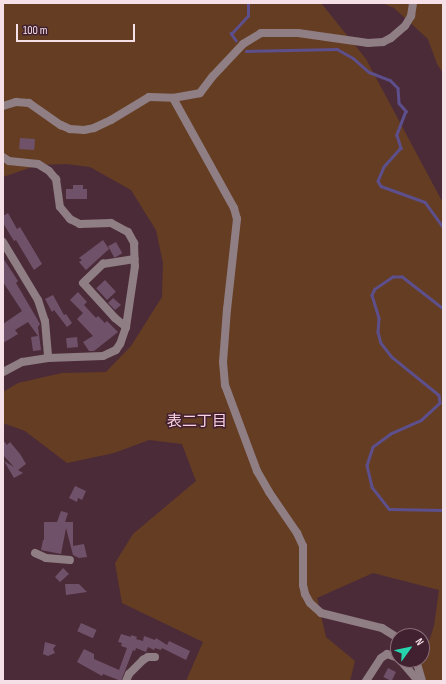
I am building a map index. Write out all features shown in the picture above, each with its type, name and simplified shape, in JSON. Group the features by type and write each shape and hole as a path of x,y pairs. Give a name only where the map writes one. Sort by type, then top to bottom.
{"street":[{"path":"3,106 16,102 29,103 61,125 70,129 84,130 94,128 111,120 149,97 173,98 200,93 213,76 243,44 261,33 298,33 368,43 383,42 391,38 405,26 411,16 413,3"},
{"path":"173,98 234,208 236,218 227,309 224,362 225,385 257,471 269,492 298,533 303,546 303,585 305,594 310,603 321,613 382,628 390,633"},
{"path":"3,157 9,161 38,164 50,171 56,179 60,207 66,215 80,224 111,223 124,229 131,236 134,243 135,259 126,327 120,344 109,354 74,358 48,358 22,362 3,372"},
{"path":"3,242 38,300 44,321 48,358"},
{"path":"126,327 115,318 83,283 102,264 135,259"},
{"path":"35,553 46,558 70,560"},
{"path":"366,681 381,658 387,654 390,655"},
{"path":"126,681 129,674 143,660 148,657 155,657"},
{"path":"407,668 418,681"},
{"path":"418,668 422,681"}],"shaded area":[{"path":"3,3 321,3 366,59 443,203 443,681 416,681 420,668 430,668 430,638 434,626 439,590 373,573 317,598 326,637 355,661 350,681 186,681 203,642 122,603 115,563 133,534 196,481 182,444 149,440 114,453 67,463 25,431 3,423 3,392 18,383 62,373 106,372 131,346 162,297 163,263 156,230 131,190 90,167 66,164 38,165 3,177"},
{"path":"382,3 443,3 443,73 437,64 428,39 394,8"}],"building":[{"path":"20,138 35,139 34,150 19,149"},
{"path":"73,185 83,185 83,189 87,189 87,199 66,199 66,189 73,189"},
{"path":"8,213 17,229 20,227 42,264 34,270 16,240 14,241 3,223 3,216"},
{"path":"103,240 109,249 86,270 79,262 82,260 79,258"},
{"path":"116,242 122,253 114,258 108,246"},
{"path":"3,258 18,281 16,283 40,324 38,327 41,350 33,351 31,337 38,336 28,322 15,330 18,334 3,343 3,324 22,311 3,282"},
{"path":"105,280 116,292 107,300 96,288"},
{"path":"78,292 87,302 84,305 96,318 98,316 105,323 107,321 118,332 94,351 89,351 83,342 93,336 77,319 83,313 70,300"},
{"path":"53,295 64,315 66,314 72,323 67,327 54,310 52,312 45,299"},
{"path":"113,298 121,305 115,310 108,303"},
{"path":"77,337 78,347 67,348 66,338"},
{"path":"3,440 7,445 10,442 26,464 18,470 23,473 14,478 4,461 14,467 3,455"},
{"path":"75,486 86,491 82,500 78,498 77,502 69,498"},
{"path":"61,511 68,513 65,522 73,522 73,546 84,544 87,557 79,558 73,555 66,528 61,554 41,550 44,540 44,522 57,522"},
{"path":"63,568 69,574 60,582 55,577"},
{"path":"65,584 79,584 87,592 66,595"},
{"path":"81,623 97,630 93,638 77,631"},
{"path":"121,634 131,637 131,635 137,637 136,639 143,641 144,636 155,640 156,638 167,645 169,641 190,651 186,660 162,648 161,650 155,648 154,650 148,647 146,652 136,648 135,651 133,650 121,681 103,674 102,676 77,662 84,649 94,654 94,659 119,670 127,648 121,646 122,643 118,642"},
{"path":"45,642 56,645 53,649 55,653 48,656 43,654"},
{"path":"388,668 396,672 391,681 383,677"}],"waterway":[{"path":"236,41 231,34 248,16 248,3"},
{"path":"246,51 337,49 353,58 369,72 390,80 398,88 399,103 406,111 397,135 401,148 384,167 378,181 381,186 425,202 443,227"},
{"path":"443,309 402,277 393,277 375,289 372,295 379,318 378,332 381,343 392,357 439,395 440,403 422,420 391,434 373,447 367,465 372,487 389,509 443,510"}],"district":[{"name":"表二丁目","path":"197,422"}]}
